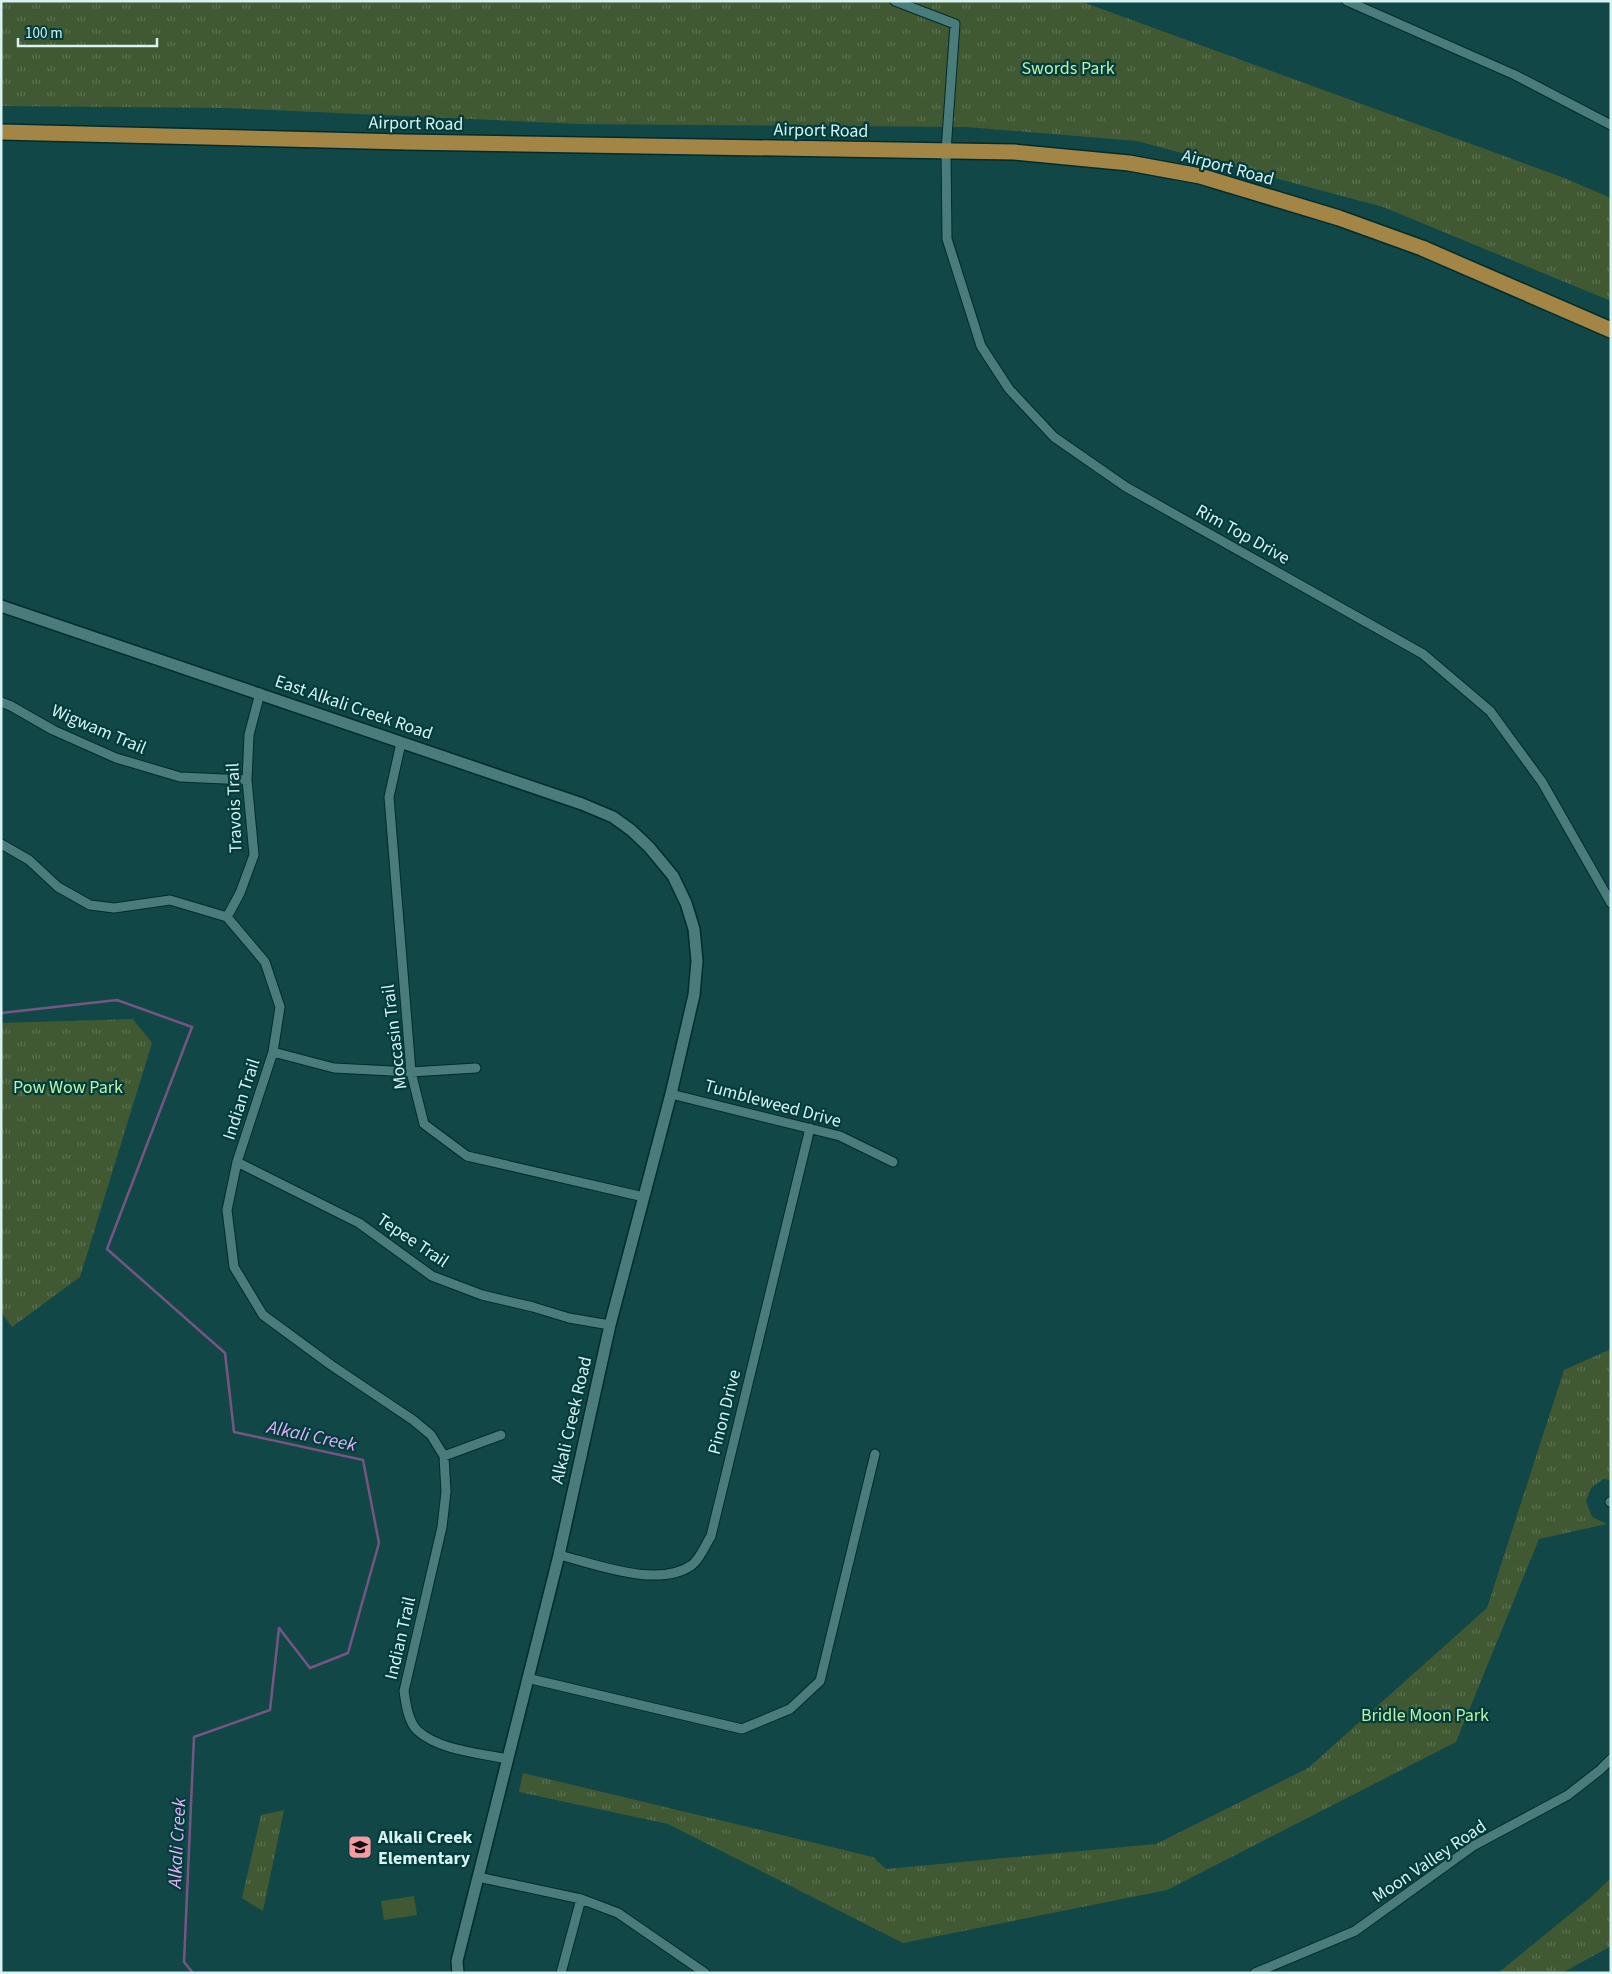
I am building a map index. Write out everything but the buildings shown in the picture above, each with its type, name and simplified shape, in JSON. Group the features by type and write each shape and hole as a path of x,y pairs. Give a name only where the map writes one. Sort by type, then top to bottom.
{"highway":[{"name":"Airport Road","path":"1,132 1014,152 1119,162 1200,176 1339,218 1413,245 1611,330"}],"street":[{"name":"Rim Top Drive","path":"895,1 955,24 946,151 947,239 981,346 1009,388 1054,437 1126,487 1424,654 1490,711 1542,782 1611,903"},
{"path":"1347,1 1515,75 1611,125"},
{"name":"East Alkali Creek Road","path":"1,606 582,804 613,818 650,847 673,876"},
{"name":"Travois Trail","path":"226,917 240,893 254,855 247,780 249,735 260,693"},
{"name":"Wigwam Trail","path":"1,702 53,730 116,758 180,777 247,780"},
{"name":"Moccasin Trail","path":"401,742 389,796 411,1072 424,1124 468,1156 644,1197"},
{"path":"1,844 29,860 58,887 90,905 114,908 170,900 226,917"},
{"name":"Alkali Creek Road","path":"458,1973 457,1961 559,1554 610,1325 671,1094 694,995 697,961 694,929 686,904 673,876"},
{"name":"Indian Trail","path":"226,917 265,962 280,1007 273,1052 237,1162 227,1210 234,1267 263,1315 331,1365 413,1420 431,1435 444,1456 446,1492 442,1527 404,1691 407,1710 417,1730 438,1744 507,1760"},
{"path":"273,1052 334,1068 411,1072 476,1068"},
{"name":"Tumbleweed Drive","path":"671,1094 840,1136 893,1162"},
{"name":"Pinon Drive","path":"559,1554 642,1575 674,1574 694,1564 711,1536 810,1128"},
{"name":"Tepee Trail","path":"237,1162 359,1223 432,1276 482,1295 569,1318 610,1325"},
{"path":"444,1456 501,1435"},
{"path":"527,1678 742,1729 790,1709 820,1681 875,1454"},
{"name":"Moon Valley Road","path":"1255,1973 1355,1932 1473,1846 1568,1796 1600,1770 1611,1758"},
{"path":"478,1877 581,1899 618,1913 706,1973"},
{"path":"561,1973 581,1899"}],"green space":[{"name":"Swords Park","path":"1,1 1080,1 1564,178 1611,198 1611,301 1383,207 1137,141 966,127 579,124 226,108 1,106"},
{"name":"Pow Wow Park","path":"133,1019 152,1043 80,1277 12,1327 1,1312 1,1023"},
{"name":"Bridle Moon Park","path":"1611,1349 1611,1480 1603,1479 1591,1488 1586,1501 1592,1517 1607,1524 1539,1539 1456,1742 1167,1890 903,1943 668,1824 519,1792 523,1773 873,1857 886,1869 1156,1844 1308,1768 1487,1608 1564,1370"},
{"path":"284,1810 263,1911 242,1898 261,1815"},
{"path":"1611,1878 1611,1946 1562,1973 1498,1973 1590,1898"},
{"path":"414,1896 417,1915 384,1920 381,1901"}],"waterway":[{"name":"Alkali Creek","path":"1,1013 117,1000 192,1027 107,1249 225,1353 234,1432 363,1460 379,1543 348,1653 310,1668 279,1628 270,1710 194,1737 184,1962 193,1973"}],"place":[{"name":"Alkali Creek Elementary","path":"360,1847"}]}
